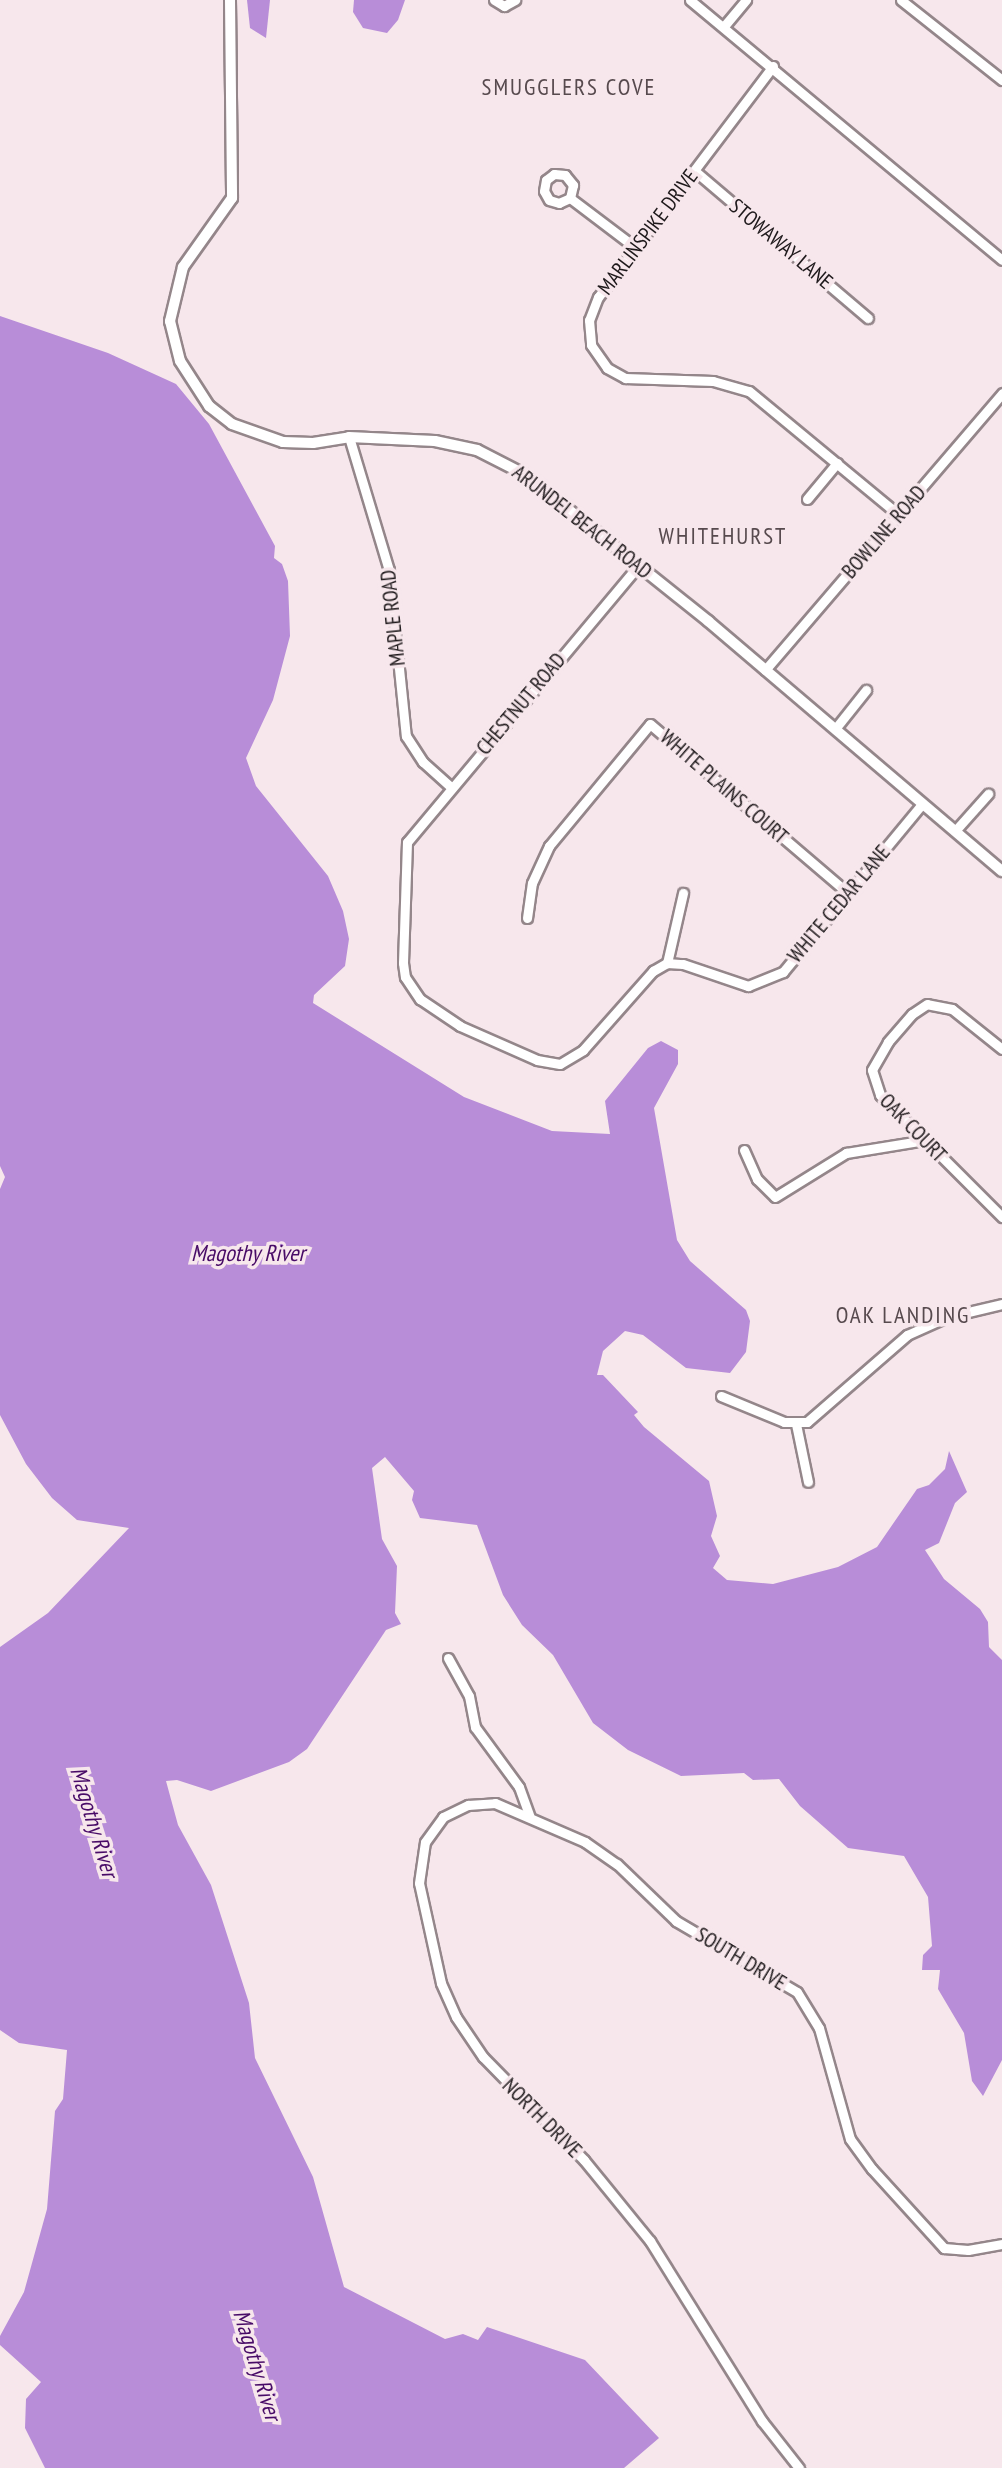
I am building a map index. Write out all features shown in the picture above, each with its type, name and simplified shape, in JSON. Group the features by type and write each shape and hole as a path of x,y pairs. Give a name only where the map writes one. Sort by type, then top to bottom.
{"street":[{"name":"ARUNDEL BEACH ROAD","path":"230,0 232,198 175,284 170,321 173,342 198,394 232,424 296,443 349,438 435,441 489,455 544,488 765,670 1002,871"},
{"path":"494,0 504,6 514,0"},
{"path":"690,0 725,25 1002,260"},
{"path":"725,25 746,0"},
{"path":"901,0 1002,80"},
{"name":"MARLINSPIKE DRIVE","path":"773,66 592,309 589,332 596,356 617,374 632,380 712,381 746,390 899,515"},
{"name":"STOWAWAY LANE","path":"695,171 867,318"},
{"path":"570,198 636,247"},
{"name":"BOWLINE ROAD","path":"765,670 1002,393"},
{"name":"MAPLE ROAD","path":"349,438 389,570 407,736 423,762 451,787"},
{"path":"807,499 837,463"},
{"name":"CHESTNUT ROAD","path":"638,566 406,844 405,977 420,999 460,1026 537,1060 560,1064 583,1050 653,971 667,963"},
{"path":"835,729 866,690"},
{"name":"WHITE PLAINS COURT","path":"527,918 533,882 549,846 650,724 848,894"},
{"path":"956,831 988,794"},
{"name":"WHITE CEDAR LANE","path":"667,963 683,964 738,985 766,982 783,972 922,804"},
{"path":"667,963 683,894"},
{"name":"OAK COURT","path":"1002,1049 944,1006 927,1004 912,1014 874,1061 872,1079 880,1095 1002,1217"},
{"path":"744,1150 757,1179 775,1197 846,1153 925,1140"},
{"path":"721,1396 796,1424 817,1417 890,1348 926,1324 1002,1304"},
{"path":"796,1424 808,1482"},
{"path":"448,1658 469,1696 475,1727 520,1787 529,1815"},
{"name":"NORTH DRIVE","path":"529,1815 495,1803 468,1805 443,1817 425,1842 419,1883 440,1983 483,2057 584,2160 650,2241 691,2300 762,2421 799,2468"},
{"name":"SOUTH DRIVE","path":"529,1815 585,1842 617,1864 676,1921 797,1992 819,2028 850,2139 872,2169 944,2248 968,2250 1002,2244"}],"water":[{"path":"247,0 270,0 266,38 250,28"},
{"path":"354,0 405,0 398,20 387,33 363,28 353,12"},
{"name":"Magothy River","path":"0,316 108,353 176,384 209,424 275,546 274,558 282,564 288,581 290,636 273,700 246,758 256,786 328,876 343,911 349,939 345,966 314,995 313,1003 464,1097 552,1131 610,1134 605,1101 648,1048 661,1041 678,1050 678,1064 654,1108 677,1240 690,1261 746,1310 750,1321 746,1352 730,1373 686,1368 643,1335 625,1331 603,1351 597,1375 603,1375 638,1412 634,1415 644,1427 709,1481 717,1516 711,1536 720,1556 713,1568 727,1580 773,1584 838,1567 877,1547 917,1489 929,1485 945,1469 949,1451 967,1492 955,1503 939,1543 925,1550 944,1579 980,1609 988,1622 989,1647 1002,1660 1002,2060 983,2096 972,2081 964,2033 938,1989 940,1970 922,1970 923,1955 932,1946 928,1897 904,1856 848,1848 800,1806 779,1779 753,1780 744,1773 681,1776 628,1750 593,1723 553,1655 522,1625 503,1595 477,1525 420,1518 412,1500 414,1491 385,1457 372,1468 382,1539 397,1566 395,1613 401,1624 386,1630 307,1749 289,1762 211,1791 177,1780 166,1781 178,1825 211,1885 249,2003 255,2058 313,2177 344,2287 445,2339 463,2334 478,2340 487,2327 585,2360 659,2438 624,2468 45,2468 25,2428 26,2399 41,2382 0,2345 0,2336 24,2292 47,2209 55,2111 63,2099 67,2050 19,2043 0,2030 0,1647 48,1613 129,1528 77,1520 52,1498 26,1464 0,1415 0,1189 5,1177 0,1166"}],"district":[{"name":"SMUGGLERS COVE","path":"569,87"},
{"name":"WHITEHURST","path":"723,536"},
{"name":"OAK LANDING","path":"903,1315"}]}
